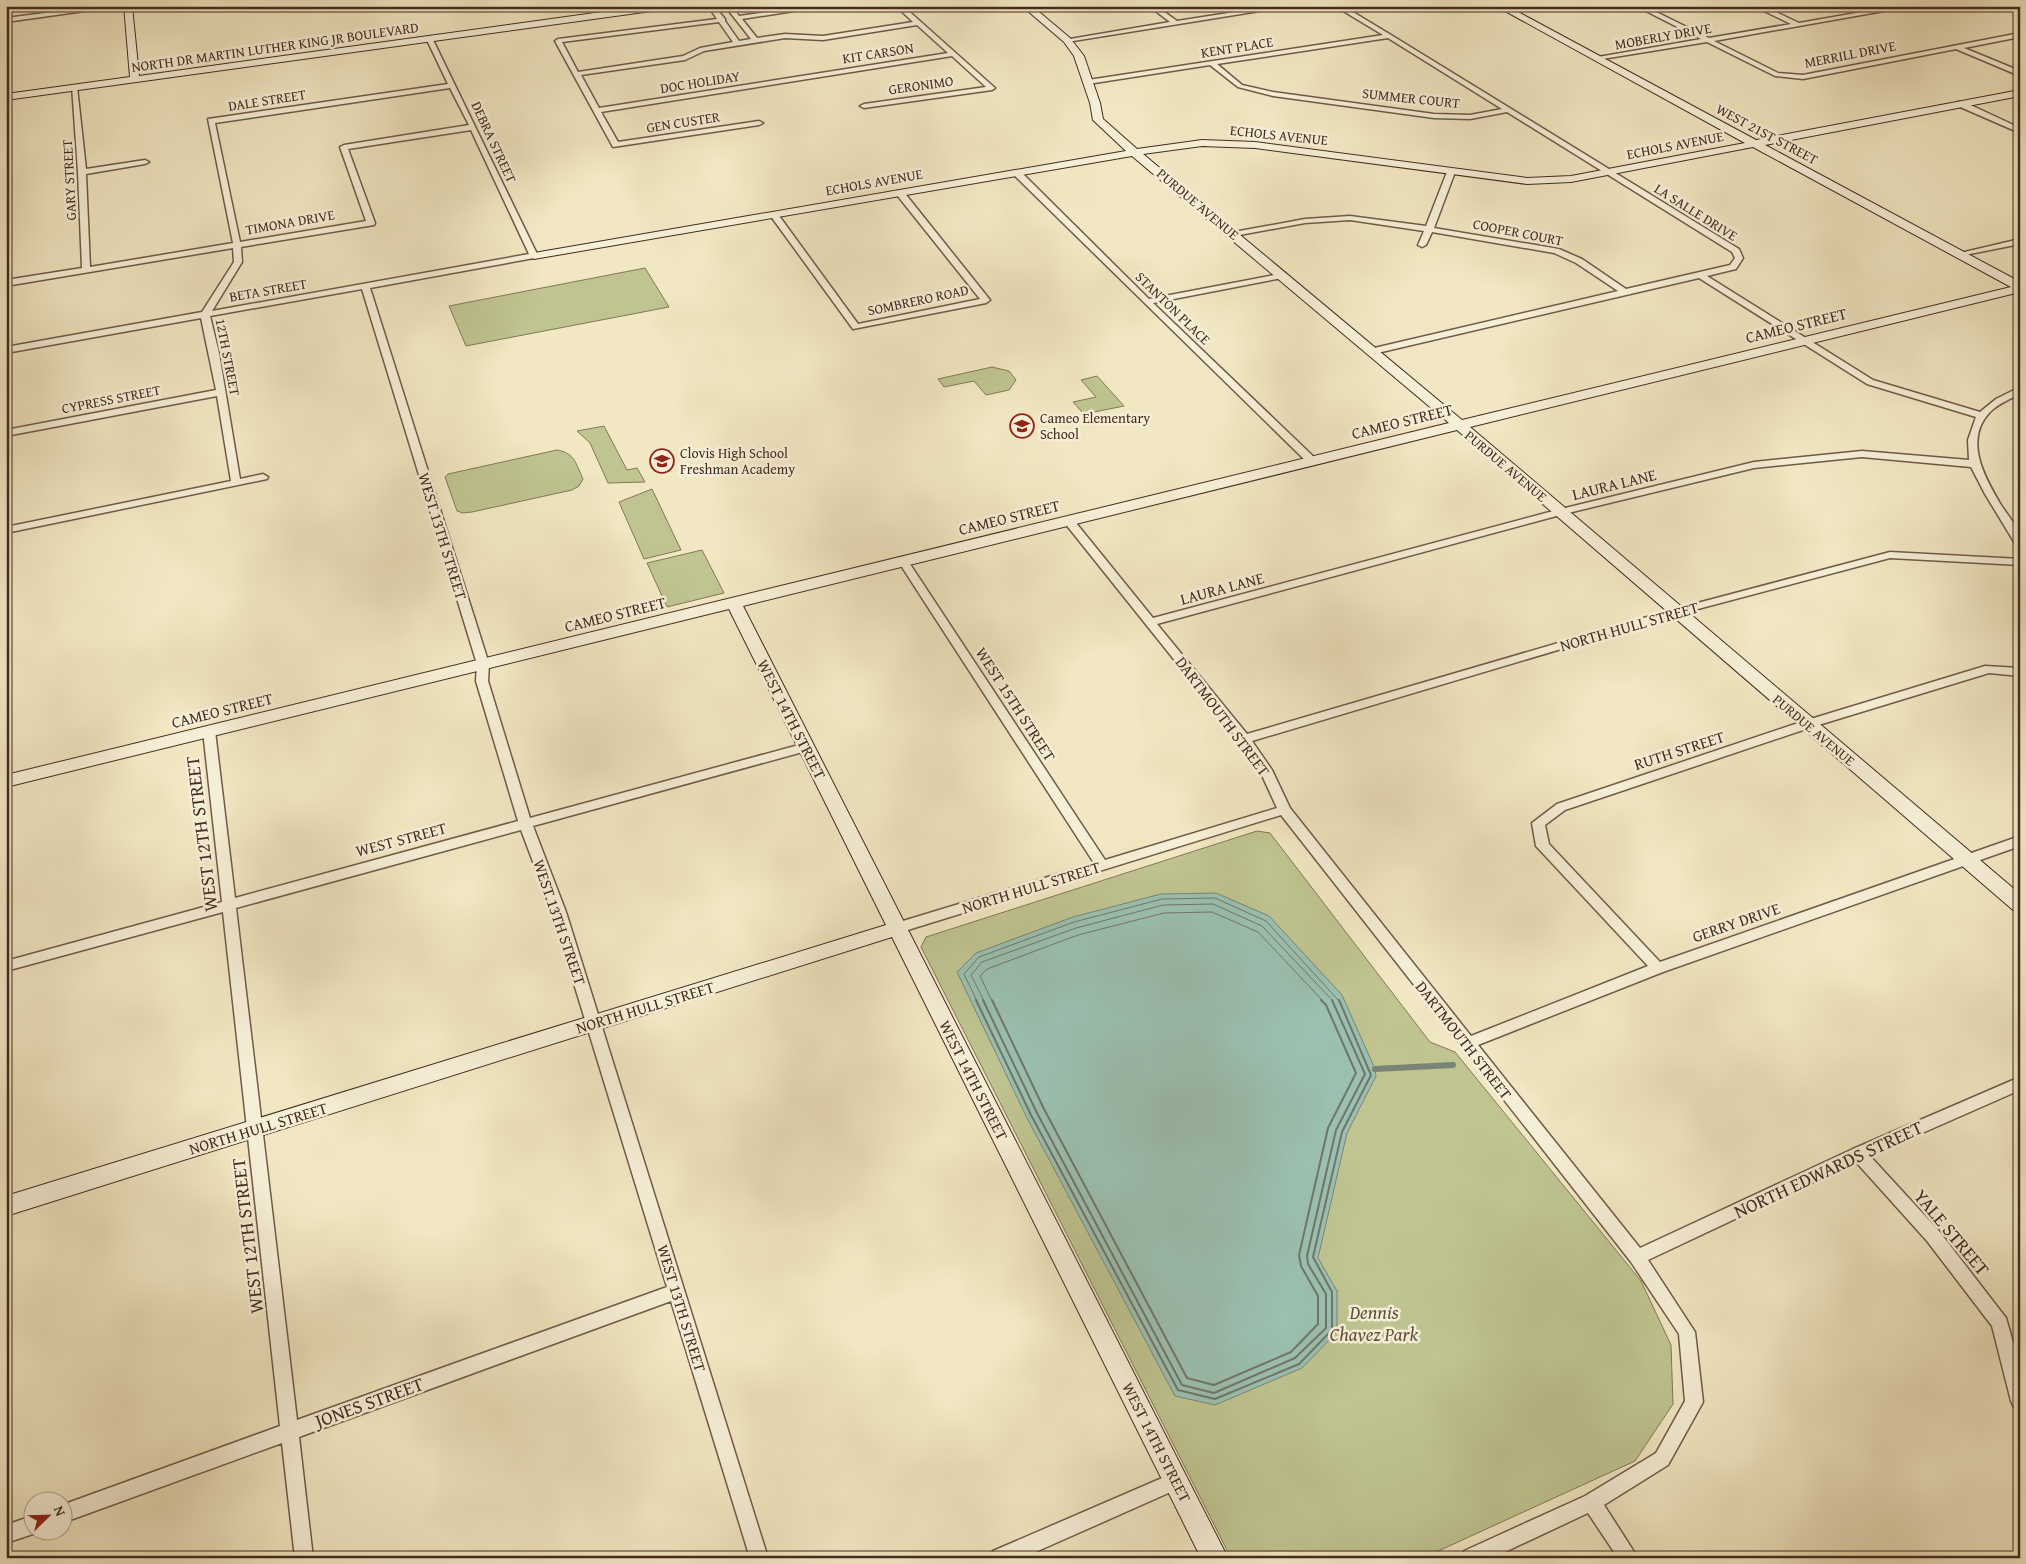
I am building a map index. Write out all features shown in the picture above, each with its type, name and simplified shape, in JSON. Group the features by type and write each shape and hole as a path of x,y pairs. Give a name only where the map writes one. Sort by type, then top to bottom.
{"street":[{"path":"6,20 117,6"},
{"path":"128,6 135,80"},
{"name":"NORTH DR MARTIN LUTHER KING JR BOULEVARD","path":"6,97 666,6"},
{"path":"711,6 723,20 738,44"},
{"path":"728,6 756,41"},
{"path":"738,18 823,6"},
{"path":"899,6 953,54"},
{"name":"PURDUE AVENUE","path":"1026,6 1067,40 1079,56 1096,102 1098,120 1373,351 1458,426 1562,512 1675,612 2020,905"},
{"path":"1152,6 1175,23"},
{"path":"1067,40 1288,6"},
{"name":"LA SALLE DRIVE","path":"1338,6 1736,251 1739,258 1733,267 1623,291 1373,351"},
{"name":"WEST 21ST STREET","path":"1500,6 2020,287"},
{"name":"MERRILL DRIVE","path":"1639,6 1777,75 1802,76 2020,35"},
{"path":"1757,6 1798,25"},
{"path":"1875,6 1885,10"},
{"name":"MOBERLY DRIVE","path":"1598,59 1909,6"},
{"path":"596,110 558,42 723,20"},
{"path":"576,74 685,58 702,49 785,36 823,38 918,24"},
{"name":"KENT PLACE","path":"1088,82 1389,36"},
{"name":"DEBRA STREET","path":"430,40 534,256"},
{"path":"1956,47 2020,74"},
{"name":"KIT CARSON","path":"807,77 953,54"},
{"name":"GERONIMO","path":"864,106 992,88 953,54"},
{"name":"SUMMER COURT","path":"1211,63 1240,86 1272,94 1343,100 1434,116 1470,116 1508,110"},
{"name":"DOC HOLIDAY","path":"596,110 807,77"},
{"name":"DALE STREET","path":"237,245 212,121 453,85"},
{"name":"GARY STREET","path":"74,88 82,172 86,270"},
{"name":"ECHOLS AVENUE","path":"534,256 1134,152 1202,143 1255,145 1527,181 1571,179 2020,93"},
{"path":"1961,104 2020,131"},
{"name":"GEN CUSTER","path":"596,110 616,145 759,123"},
{"name":"TIMONA DRIVE","path":"6,283 371,223 344,147 473,127"},
{"path":"82,172 145,162"},
{"path":"1422,245 1451,172"},
{"name":"STANTON PLACE","path":"1018,173 1147,302 1312,461"},
{"name":"SOMBRERO ROAD","path":"774,215 856,327 986,300 900,193"},
{"name":"COOPER COURT","path":"1234,234 1305,221 1350,218 1428,229 1561,253 1587,266 1623,291"},
{"path":"1960,254 2020,241"},
{"name":"12TH STREET","path":"236,482 221,392 205,315 238,262 237,245"},
{"name":"BETA STREET","path":"6,350 534,256"},
{"path":"1699,274 1870,382 1982,416"},
{"path":"1147,302 1282,275"},
{"name":"WEST 13TH STREET","path":"366,286 483,664 482,681 525,823 559,912 759,1558"},
{"name":"CAMEO STREET","path":"6,781 2020,287"},
{"path":"2020,390 1993,406 1982,416 1976,429 1973,446 1975,464 2020,543"},
{"name":"CYPRESS STREET","path":"6,433 221,392"},
{"name":"LAURA LANE","path":"1151,622 1562,512 1754,465 1862,454 1975,464"},
{"path":"6,530 263,477"},
{"name":"DARTMOUTH STREET","path":"1068,520 1244,739 1266,770 1284,810 1466,1043 1637,1257 1687,1332 1694,1402 1662,1459 1591,1502"},
{"name":"NORTH HULL STREET","path":"1244,739 1675,612 1890,555 2020,562"},
{"name":"WEST 15TH STREET","path":"903,561 1102,865"},
{"name":"WEST 14TH STREET","path":"734,603 1215,1558"},
{"name":"RUTH STREET","path":"1658,968 1543,846 1538,823 1561,807 1808,724 1989,669 2020,672"},
{"name":"WEST 12TH STREET","path":"209,731 304,1558"},
{"name":"WEST STREET","path":"6,966 806,747"},
{"name":"NORTH HULL STREET","path":"6,1206 898,928 1284,810"},
{"name":"GERRY DRIVE","path":"1466,1043 1658,968 2020,842"},
{"name":"NORTH EDWARDS STREET","path":"1637,1257 1858,1154 2020,1083"},
{"name":"YALE STREET","path":"1858,1154 1933,1236 2000,1323 2020,1401"},
{"name":"JONES STREET","path":"72,1510 676,1291"},
{"path":"1000,1558 1176,1481"},
{"path":"1472,1558 1591,1502 1629,1558"},
{"path":"6,1534 22,1528"}],"green space":[{"path":"645,268 669,307 466,346 449,306"},
{"path":"992,367 1009,371 1016,380 1009,390 986,395 974,381 944,387 938,379"},
{"path":"1097,376 1124,406 1084,414 1073,402 1096,397 1081,380"},
{"path":"604,426 627,470 637,468 645,482 608,483 590,443 577,431"},
{"path":"557,450 563,451 574,460 583,479 579,486 572,490 472,512 463,513 457,511 445,477 448,474"},
{"path":"652,489 681,550 644,559 619,502"},
{"path":"702,550 724,593 667,607 647,563"},
{"name":"Dennis Chavez Park","path":"1257,831 1270,833 1430,1042 1455,1052 1641,1281 1671,1345 1673,1404 1635,1461 1423,1558 1231,1558 921,947 926,937"}],"water":[{"path":"1216,893 1269,916 1342,995 1375,1069 1376,1076 1347,1133 1318,1258 1337,1291 1337,1332 1302,1368 1215,1405 1175,1396 1027,1118 957,972 976,953 1073,917 1161,894"}],"waterway":[{"path":"1375,1069 1453,1065"}],"place":[{"name":"Cameo Elementary School","path":"1022,426"},
{"name":"Clovis High School Freshman Academy","path":"662,461"}]}
